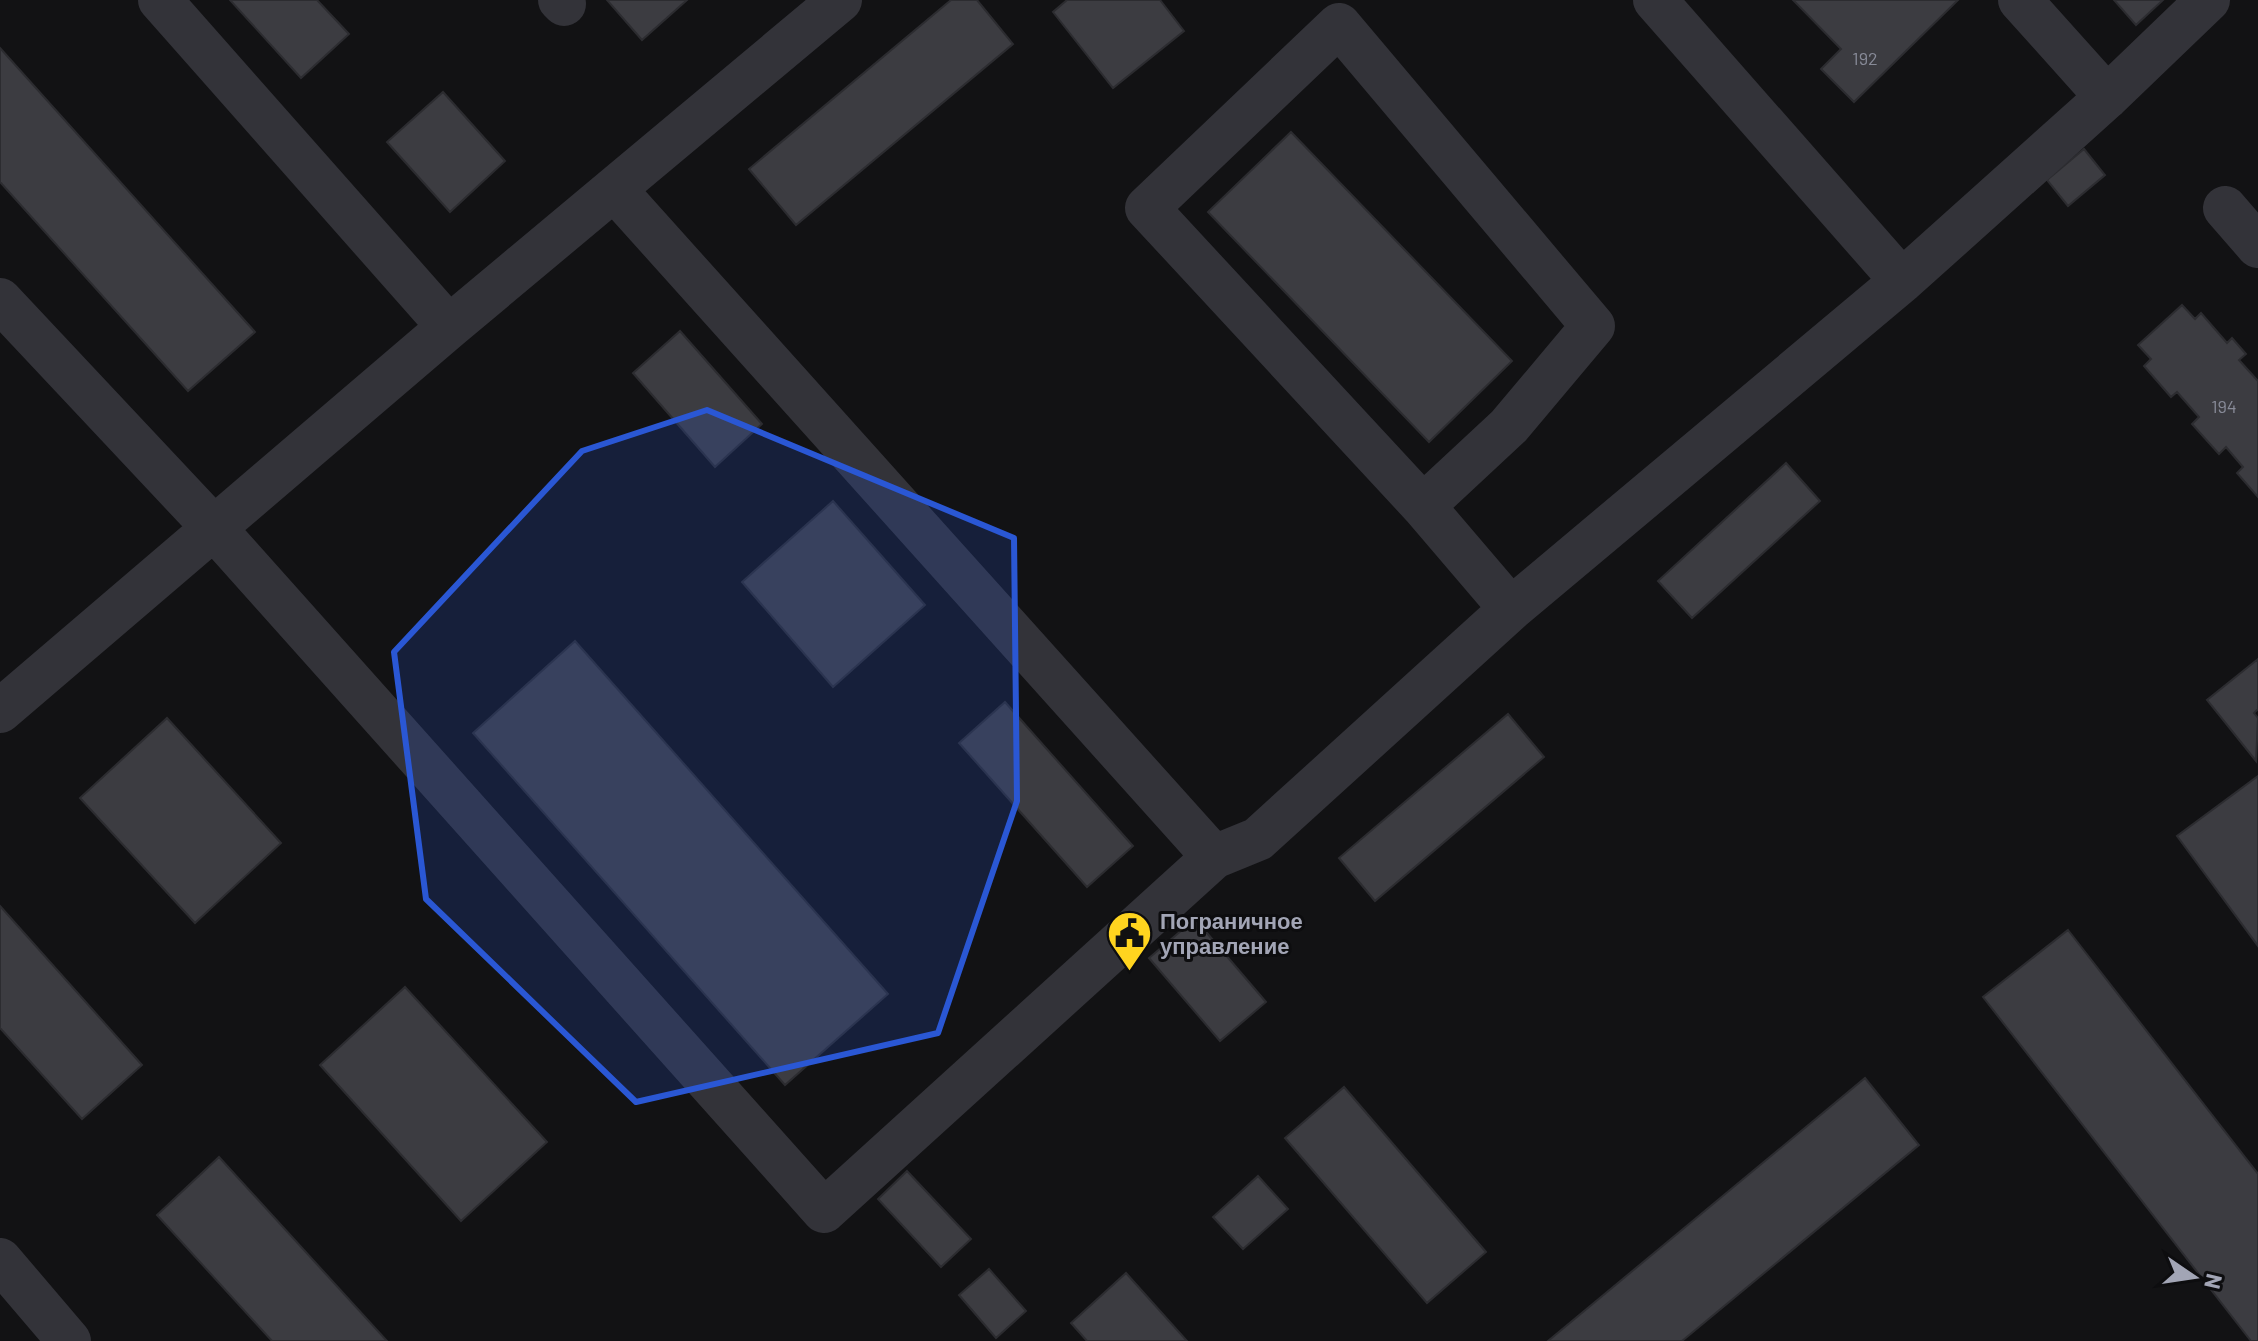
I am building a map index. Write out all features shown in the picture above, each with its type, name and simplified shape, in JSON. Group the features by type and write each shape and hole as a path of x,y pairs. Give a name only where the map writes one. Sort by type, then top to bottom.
{"lane":[{"path":"160,0 449,327"},
{"path":"0,711 449,327 840,0"},
{"path":"1655,0 1902,281"},
{"path":"2020,0 2107,97"},
{"path":"0,300 213,527 824,1211 1214,857 1258,839 1511,609 1902,281 2107,97 2208,0"},
{"path":"1423,506 1509,426 1593,326 1339,25 1147,208 1423,506 1511,609"},
{"path":"614,189 1214,857"},
{"path":"2225,208 2258,246"},
{"path":"0,1260 69,1341"}],"highlighted area":[{"path":"707,410 1014,538 1017,801 938,1033 636,1102 426,899 394,652 582,451"}],"building":[{"path":"230,0 317,0 349,34 301,78"},
{"path":"607,0 687,0 642,40"},
{"path":"951,0 977,0 1013,44 796,225 749,169"},
{"path":"1067,0 1160,0 1184,31 1113,88 1053,12"},
{"path":"1793,0 1958,0 1854,102 1821,69 1841,49"},
{"path":"2114,0 2163,0 2136,25"},
{"path":"0,48 255,332 188,391 0,182"},
{"path":"443,92 505,161 450,212 387,142"},
{"path":"1291,132 1512,361 1429,442 1208,212"},
{"path":"2084,149 2105,175 2068,206 2047,180"},
{"path":"2182,305 2195,319 2201,313 2227,343 2232,338 2246,354 2239,360 2258,381 2258,497 2237,473 2243,467 2226,447 2219,454 2192,424 2199,417 2177,392 2171,397 2144,366 2151,359 2138,345"},
{"path":"680,331 762,424 715,467 633,373"},
{"path":"1786,463 1820,501 1692,618 1658,581"},
{"path":"833,501 925,605 833,687 742,582"},
{"path":"575,641 888,994 785,1085 473,733"},
{"path":"2258,659 2258,709 2254,713 2258,718 2256,761 2207,700"},
{"path":"1005,702 1133,846 1087,887 959,743"},
{"path":"1508,714 1544,757 1375,901 1339,858"},
{"path":"167,718 281,843 195,923 80,798"},
{"path":"2258,776 2258,946 2177,836"},
{"path":"0,906 142,1065 82,1119 0,1028"},
{"path":"1195,919 1266,1002 1220,1041 1149,958"},
{"path":"2068,930 2258,1174 2258,1341 2251,1341 1983,997"},
{"path":"405,987 547,1142 461,1221 320,1065"},
{"path":"1865,1078 1919,1145 1682,1341 1548,1341"},
{"path":"1344,1087 1486,1252 1427,1303 1285,1138"},
{"path":"219,1157 387,1341 272,1341 157,1215"},
{"path":"907,1171 971,1239 941,1267 878,1199"},
{"path":"1258,1176 1288,1209 1243,1249 1213,1217"},
{"path":"989,1269 1026,1311 996,1338 959,1295"},
{"path":"1126,1273 1187,1341 1087,1341 1071,1323"}],"place":[{"name":"Пограничное управление","path":"1129,973"}]}
